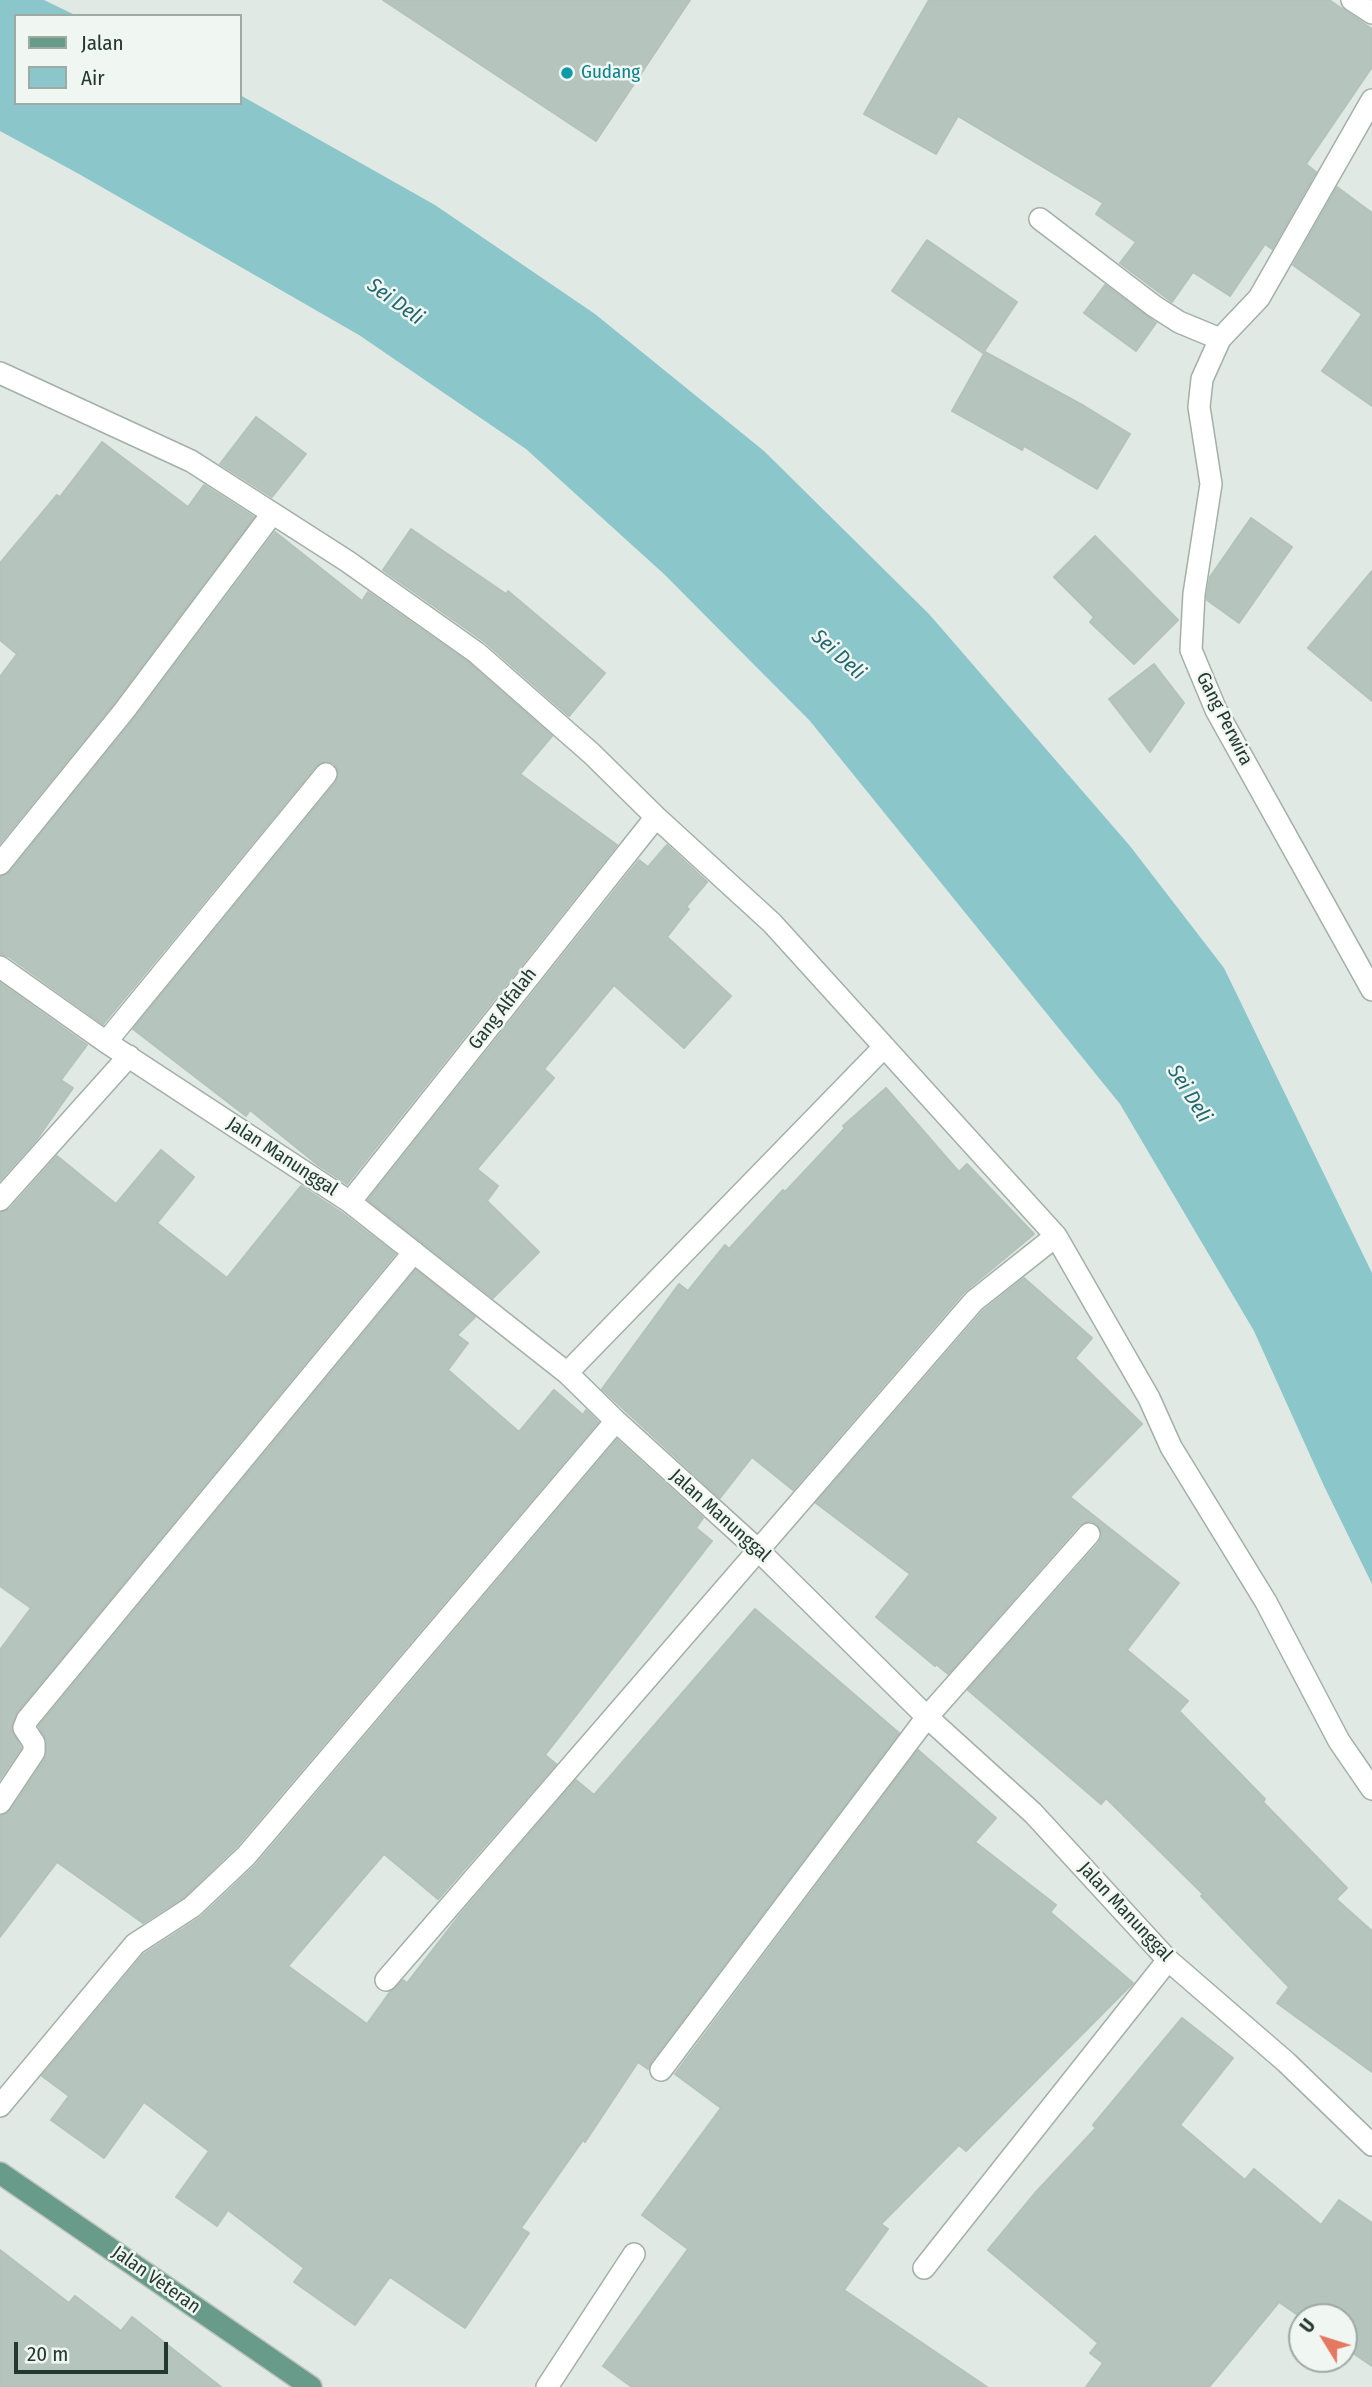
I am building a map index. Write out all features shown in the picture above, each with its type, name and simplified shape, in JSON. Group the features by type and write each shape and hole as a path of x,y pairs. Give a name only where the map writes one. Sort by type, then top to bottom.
{"main road":[{"name":"Jalan Veteran","path":"0,2173 311,2387"}],"street":[{"path":"1352,0 1372,13"},
{"name":"Gang Perwira","path":"1372,100 1259,298 1220,339 1202,379 1199,407 1212,484 1194,594 1191,650 1216,710 1372,990"},
{"path":"1041,219 1162,311 1179,322 1220,339"},
{"path":"0,373 191,461 347,562 477,653 592,754 656,817 772,923 1055,1236 1149,1398 1171,1447 1266,1602 1339,1741 1372,1789"},
{"path":"0,864 124,711 272,514"},
{"path":"106,1042 326,774"},
{"name":"Gang Alfalah","path":"350,1202 656,817"},
{"name":"Jalan Manunggal","path":"0,967 106,1042 350,1202 567,1373 758,1550 927,1717 1033,1813 1168,1960 1286,2062 1372,2145"},
{"path":"567,1373 884,1047"},
{"path":"0,1200 129,1056"},
{"path":"386,1980 974,1301 1055,1236"},
{"path":"0,1803 34,1752 34,1743 23,1728 27,1720 414,1252"},
{"path":"0,2106 135,1944 192,1907 246,1856 616,1421"},
{"path":"661,2070 927,1717 1089,1534"},
{"path":"924,2268 1168,1960"},
{"path":"547,2387 634,2254"}],"water":[{"name":"Sei Deli","path":"0,0 44,0 73,14 14,14 14,105 242,105 242,96 435,205 595,314 764,451 929,614 1130,846 1224,968 1372,1273 1372,1584 1254,1331 1120,1104 810,721 664,574 526,449 359,335 0,131"}],"building":[{"name":"Gudang","path":"383,0 690,0 596,141"},
{"path":"929,0 1329,0 1372,29 1372,67 1306,164 1316,172 1272,249 1265,244 1230,296 1193,272 1172,302 1120,263 1136,242 1096,214 1103,203 958,116 936,154 864,114"},
{"path":"1337,187 1372,213 1372,406 1322,371 1362,314 1293,265"},
{"path":"927,240 1017,302 983,353 892,291"},
{"path":"1105,285 1156,323 1136,351 1084,313"},
{"path":"985,352 1130,434 1097,489 1024,446 1022,450 952,411"},
{"path":"256,417 306,454 272,497 220,464"},
{"path":"102,442 188,507 204,485 254,517 114,703 0,843 0,677 17,654 0,640 0,563 57,495 60,497"},
{"path":"1251,518 1292,547 1239,623 1207,600 1207,595 1210,577"},
{"path":"411,529 506,594 508,591 605,673 569,716 485,642 383,570"},
{"path":"275,532 362,601 368,592 469,663 552,736 520,774 617,845 347,1184 318,1165 250,1110 246,1116 133,1029 336,782 338,770 334,763 322,762 316,766 103,1024 8,956 0,954 0,877 10,872 134,719"},
{"path":"1095,536 1178,620 1134,664 1090,622 1094,617 1054,577"},
{"path":"1372,571 1372,701 1308,648"},
{"path":"1154,664 1184,703 1150,752 1109,699"},
{"path":"667,845 707,882 686,907 689,909 667,937 731,996 684,1048 614,985 544,1069 554,1078 477,1169 498,1186 487,1201 539,1252 493,1298 368,1200 639,860 648,867"},
{"path":"0,983 87,1045 61,1080 73,1088 37,1139 0,1180"},
{"path":"886,1088 959,1172 967,1164 1034,1234 964,1292 793,1490 752,1457 720,1498 602,1389 679,1284 688,1291 725,1245 729,1249 845,1128 843,1126"},
{"path":"161,1150 194,1177 157,1223 227,1278 301,1186 342,1213 395,1254 17,1712 11,1729 21,1748 0,1779 0,1650 31,1608 0,1586 0,1213 10,1209 57,1156 116,1204"},
{"path":"416,1270 475,1317 457,1335 468,1343 448,1370 519,1432 554,1390 583,1415 586,1410 598,1422 236,1847 184,1897 143,1923 57,1862 0,1937 0,1816 11,1810 45,1759 47,1742 39,1726"},
{"path":"1024,1278 1092,1338 1075,1358 1142,1424 1070,1497 1179,1583 1127,1650 1188,1701 1179,1711 1347,1888 1336,1899 1372,1931 1372,2072 1277,2003 1289,1987 1201,1896 1203,1894 1106,1798 1101,1804 968,1690 1099,1543 1102,1536 1098,1525 1091,1521 1079,1525 948,1674 876,1617 910,1574 816,1503 983,1311"},
{"path":"617,1440 703,1518 696,1528 712,1541 545,1755 556,1764 438,1899 384,1854 288,1966 367,2024 390,1992 403,1980 407,1983 459,1916 576,1780 594,1795 755,1609 899,1733 648,2069 638,2062 585,2142 583,2140 521,2228 529,2233 465,2328 390,2277 355,2325 294,2282 304,2268 228,2210 217,2226 176,2197 209,2151 144,2102 104,2158 51,2120 69,2096 42,2076 144,1954 201,1917 256,1865"},
{"path":"918,1750 996,1818 975,1842 1056,1905 1050,1912 1133,1983 966,2151 959,2145 881,2224 888,2229 844,2290 987,2387 632,2387 603,2366 688,2249 642,2215 721,2108 675,2074"},
{"path":"1182,2018 1233,2058 1180,2125 1245,2180 1254,2169 1321,2225 1339,2200 1372,2223 1372,2366 1358,2356 1358,2303 1288,2303 1288,2308 1279,2302 1209,2387 1086,2387 1103,2363 1090,2353 1098,2343 988,2250 1036,2192 1096,2128 1093,2125"},
{"path":"0,2250 69,2303 75,2296 121,2331 132,2317 221,2387 0,2387"}],"place":[{"name":"Gudang","path":"567,73"}]}
